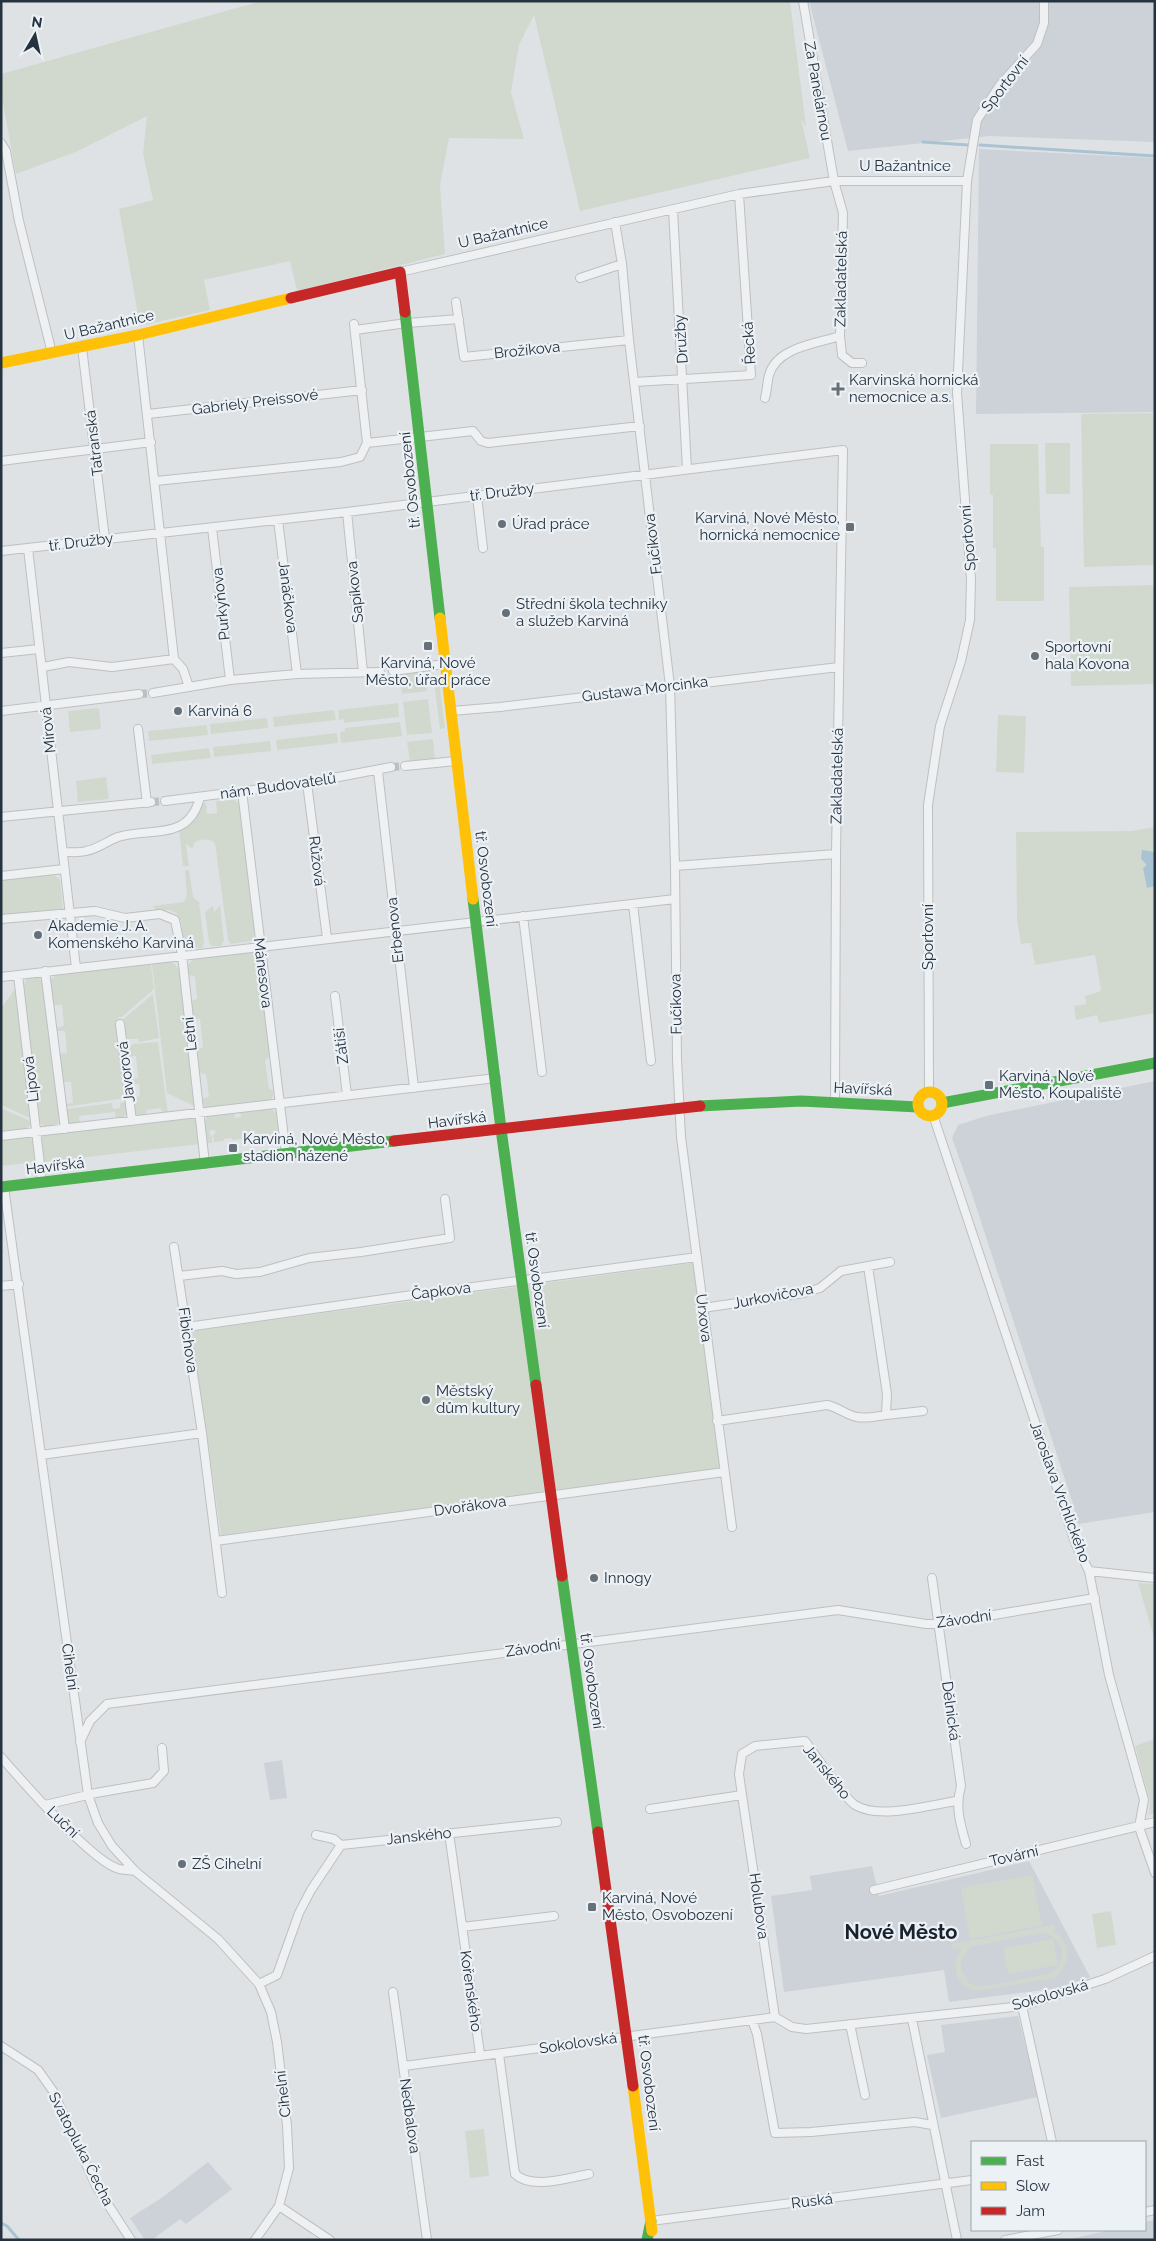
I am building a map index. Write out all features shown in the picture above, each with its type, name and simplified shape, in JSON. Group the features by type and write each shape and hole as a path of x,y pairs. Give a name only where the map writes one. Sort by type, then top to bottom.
{"street":[{"name":"Za Panelárnou","path":"803,1 834,181"},
{"name":"Sportovní","path":"929,1092 928,805 940,726 961,661 970,620 972,580 956,393 967,181 977,120 1000,85 1037,44 1044,23 1044,1"},
{"name":"U Bažantnice","path":"1,143 6,151 20,221 52,353"},
{"name":"U Bažantnice","path":"1,363 138,335 739,194 834,181 967,181"},
{"name":"Zakladatelská","path":"834,181 843,213 840,336 842,355 852,363 862,363"},
{"name":"Řecká","path":"635,382 751,375 739,194"},
{"name":"Družby","path":"673,210 684,380 687,469"},
{"name":"Fučíkova","path":"615,222 622,264 629,340 670,686 675,866 677,1059 680,1109"},
{"path":"580,278 622,264"},
{"name":"tř. Osvobození","path":"400,272 456,761 501,1129 570,1643 628,2035 653,2240"},
{"name":"Brožíkova","path":"456,302 464,357 629,340"},
{"path":"156,481 341,462 360,457 368,443 354,327 459,319"},
{"path":"138,335 156,481 174,659 183,669 189,687"},
{"path":"766,398 769,374 778,359 786,352 840,336"},
{"name":"Tatranská","path":"82,347 105,539"},
{"name":"Gabriely Preissové","path":"148,414 362,390"},
{"path":"368,443 473,432 481,441 488,443 640,426"},
{"path":"1,461 151,442"},
{"name":"Zakladatelská","path":"835,1102 838,666 843,450"},
{"name":"tř. Družby","path":"1,551 347,512 843,450"},
{"path":"477,496 483,548"},
{"name":"Sapíkova","path":"347,512 363,672"},
{"name":"Janáčkova","path":"278,520 297,674"},
{"name":"Purkyňova","path":"212,528 230,680"},
{"name":"Mírová","path":"28,548 63,852 68,912 76,968"},
{"path":"1,653 39,648"},
{"path":"42,667 69,662 112,667 174,659"},
{"path":"393,670 445,664"},
{"name":"Gustawa Morcinka","path":"451,711 838,666"},
{"path":"153,693 230,680 297,674 380,672"},
{"path":"1,711 139,694"},
{"path":"1,817 149,803 138,728"},
{"path":"405,766 456,761"},
{"name":"nám. Budovatelů","path":"165,801 308,783 391,768"},
{"name":"Erbenova","path":"378,771 414,1088"},
{"name":"Růžová","path":"308,783 326,938"},
{"name":"Mánesova","path":"242,791 259,946 286,1154"},
{"path":"63,852 87,851 118,837 172,830 187,822 197,810 200,797"},
{"path":"675,866 836,854"},
{"path":"1,876 64,869"},
{"path":"1,977 675,899"},
{"name":"Fučíkova","path":"633,904 651,1061"},
{"path":"1,920 68,912 95,911 125,918 160,914 170,916 175,920 182,955"},
{"path":"523,916 542,1072"},
{"name":"Letní","path":"182,955 206,1164"},
{"name":"Lipová","path":"45,972 64,1128"},
{"name":"Lipová","path":"18,975 42,1182"},
{"name":"Zátiší","path":"336,996 347,1095"},
{"name":"Javorová","path":"120,1024 132,1121"},
{"path":"942,1103 1155,1063"},
{"path":"1,1136 496,1078"},
{"path":"929,1092 936,1094 942,1103 939,1111 933,1116 922,1113 918,1107 921,1095 929,1092"},
{"name":"Havířská","path":"3,1187 760,1101 835,1102 918,1107"},
{"name":"Urxova","path":"680,1109 681,1137 696,1258 732,1527"},
{"name":"Jaroslava Vrchlického","path":"933,1116 1073,1536 1089,1571 1109,1675 1144,1800 1139,1827 1155,1874"},
{"name":"Cihelní","path":"3,1187 88,1795 98,1823 112,1846 135,1871 218,1939 259,1984 272,2012 287,2125 288,2168 278,2206 255,2240"},
{"path":"179,1276 222,1271 236,1274 260,1272 309,1258 450,1238 445,1199"},
{"name":"Fibichova","path":"174,1247 202,1433 222,1593"},
{"name":"Čapkova","path":"187,1327 522,1280 696,1258"},
{"name":"Jurkovičova","path":"703,1308 804,1293 820,1288 841,1271 890,1262"},
{"path":"868,1266 887,1394 886,1415"},
{"path":"1,1286 18,1284"},
{"path":"718,1421 827,1405 837,1407 848,1414 858,1417 923,1411"},
{"path":"41,1455 202,1433"},
{"name":"Dvořákova","path":"216,1541 724,1472"},
{"path":"1089,1571 1155,1578"},
{"name":"Dělnická","path":"932,1578 940,1624 961,1786 957,1801 958,1816 966,1844"},
{"name":"Závodní","path":"80,1742 90,1721 108,1704 838,1610 926,1624 940,1624 1095,1598"},
{"name":"Janského","path":"742,1795 738,1774 742,1754 755,1746 805,1741 853,1804 869,1811 883,1812 957,1801"},
{"path":"45,1805 153,1783 164,1771 162,1748"},
{"name":"Luční","path":"1,1757 45,1805 99,1857 118,1869 135,1871"},
{"path":"650,1809 742,1795"},
{"name":"Holubova","path":"742,1795 775,2017"},
{"name":"Janského","path":"342,1845 557,1822"},
{"name":"Tovární","path":"874,1890 1155,1822"},
{"name":"Kořenského","path":"449,1833 480,2054"},
{"path":"259,1984 277,1975 299,1913 311,1890 342,1845 334,1839 316,1835"},
{"path":"462,1927 554,1916"},
{"name":"Sokolovská","path":"404,2066 480,2054 499,2054 628,2035 775,2017 792,2027 806,2029 1022,2006 1105,1978 1155,1956"},
{"name":"Nedbalova","path":"393,1992 427,2240"},
{"path":"1022,2006 1052,2141"},
{"path":"912,2019 932,2125 957,2240"},
{"path":"752,2020 757,2034 775,2133 811,2132 915,2122 932,2125"},
{"path":"850,2024 865,2095"},
{"name":"Svatopluka Čecha","path":"1,2046 38,2070 53,2091 96,2186 131,2240"},
{"path":"499,2054 515,2174 522,2181 534,2182 589,2174"},
{"name":"Ruská","path":"651,2222 971,2180"},
{"path":"278,2206 330,2240"},
{"path":"647,2240 651,2222"},
{"path":"1005,2240 1053,2231"}],"shaded area":[{"path":"261,1 790,1 806,127 801,119 810,158 580,211 534,15 519,45 511,92 524,139 449,138 440,185 445,254 297,291 290,261 204,280 210,310 140,326 119,209 153,200 143,153 147,116 78,151 16,174 1,93 1,74"},
{"path":"809,1 1155,1 1155,142 990,136 848,151"},
{"path":"979,149 1155,158 1155,412 976,414"},
{"path":"1155,413 1155,565 1084,567 1081,414"},
{"path":"1045,443 1070,443 1070,494 1046,494"},
{"path":"990,444 1038,444 1041,547 1044,547 1044,601 996,601 996,548 993,548 993,495 990,494"},
{"path":"1155,585 1155,684 1071,686 1069,587"},
{"path":"425,671 427,691 402,694 400,674"},
{"path":"433,673 439,681 445,728 440,729"},
{"path":"428,699 432,733 407,735 403,702"},
{"path":"398,703 399,717 344,723 344,719 339,720 338,710"},
{"path":"99,708 101,729 70,732 68,711"},
{"path":"334,710 336,720 274,727 273,717"},
{"path":"998,715 1026,716 1024,773 996,772"},
{"path":"267,718 268,728 211,734 210,724"},
{"path":"400,722 402,736 341,743 340,732 345,731 345,728"},
{"path":"207,725 208,735 149,741 148,731"},
{"path":"337,733 338,743 277,750 276,740"},
{"path":"433,739 435,759 410,761 407,742"},
{"path":"270,741 271,751 214,757 213,747"},
{"path":"209,748 211,758 152,764 151,755"},
{"path":"106,777 109,799 78,802 76,781"},
{"path":"233,799 240,804 255,931 252,941 231,944 228,940 215,843 207,840 199,841 194,843 193,849 186,844 189,866 183,866 179,830 188,823 206,802 207,814 217,813 216,801"},
{"path":"1155,827 1155,1013 1099,1023 1097,1015 1076,1020 1074,1006 1086,1004 1085,996 1101,991 1095,955 1035,965 1031,943 1021,944 1017,921 1016,832 1132,831"},
{"path":"185,870 189,870 193,897 199,902 204,943 202,948 192,948 183,941 181,922 178,916 170,910 156,910 153,906 184,902 187,895"},
{"path":"52,873 60,880 63,910 1,917 1,879"},
{"path":"220,905 224,941 221,946 212,946 209,942 205,913 213,906 214,912"},
{"path":"247,952 254,954 259,961 270,1057 265,1060 269,1089 273,1090 273,1096 269,1102 207,1109 201,1100 209,1097 206,1074 198,1073 196,1051 203,1047 200,1019 195,1019 192,1016 190,1004 193,1000 197,999 195,977 187,974 186,966 195,958"},
{"path":"169,961 175,964 180,971 194,1106 167,1093 152,965"},
{"path":"149,963 151,965 154,989 122,1017 117,1018 126,1098 64,1107 66,1104 73,1103 71,1082 62,1082 59,1054 67,1053 65,1031 55,1031 56,1028 64,1026 62,1005 53,1005 51,980 58,973"},
{"path":"36,976 42,980 60,1116 58,1124 47,1128 41,1124 38,1118 23,987 26,980"},
{"path":"15,989 30,1118 1,1105 1,1008"},
{"path":"153,994 159,1038 139,1042 138,1039 127,1039 123,1033 122,1020"},
{"path":"158,1042 168,1114 163,1115 161,1108 146,1110 146,1117 139,1116 134,1113 132,1098 140,1096 139,1084 131,1085 130,1080 138,1078 136,1056 128,1057 127,1049 133,1044"},
{"path":"1155,1081 1155,1512 1078,1524 972,1194 952,1138 958,1125 986,1116"},
{"path":"126,1102 127,1113 122,1119 116,1120 115,1112 79,1116 80,1124 71,1124 67,1120 66,1109 112,1103 113,1109 120,1108 120,1103"},
{"path":"270,1107 276,1113 279,1135 232,1140 232,1138 214,1142 213,1136 216,1132 210,1130 212,1143 207,1143 204,1123 208,1115 234,1111 235,1118 241,1117 240,1110"},
{"path":"1,1108 30,1121 31,1124 26,1130 1,1134"},
{"path":"191,1117 197,1122 200,1144 43,1162 41,1140 43,1135"},
{"path":"29,1136 34,1142 36,1162 1,1166 2,1138"},
{"path":"693,1263 720,1469 221,1535 192,1331"},
{"path":"1138,1583 1155,1584 1155,1641"},
{"path":"1155,1739 1155,1813 1149,1815 1150,1801 1135,1746"},
{"path":"282,1760 287,1798 270,1800 264,1763"},
{"path":"1029,1861 1090,1977 1060,1988 949,2002 944,1970 784,1992 771,1896 812,1890 810,1876 872,1866 879,1896"},
{"path":"1032,1875 1042,1925 970,1939 961,1888"},
{"path":"1111,1911 1116,1945 1097,1948 1092,1914"},
{"path":"1054,1925 1055,1930 1053,1931 1059,1936 1066,1947 1067,1960 1061,1972 1055,1978 975,1991 964,1986 957,1976 955,1963 962,1948 953,1949 952,1944","holes":["1040,1933 1048,1935 1059,1944 1062,1950 1060,1963 1050,1974 978,1987 969,1983 961,1969 961,1959 970,1947"]},
{"path":"1053,1939 1058,1965 1008,1974 1003,1948"},
{"path":"1018,2016 1038,2097 941,2118 927,2055 945,2052 941,2025"},
{"path":"484,2129 489,2176 470,2178 465,2131"},
{"path":"208,2162 232,2189 186,2224 180,2219 152,2240 145,2240 130,2218 163,2197"},
{"path":"1155,2220 1155,2240 1066,2240 1106,2231 1146,2231 1146,2222"}],"water":[{"path":"1142,850 1155,852 1155,886 1147,888 1143,868 1147,865 1141,859"}],"waterway":[{"path":"923,142 968,145"},
{"path":"980,145 1155,156"},
{"path":"1,2223 7,2226 19,2240"}],"tunnel":[{"path":"139,694 153,693"},
{"path":"391,767 405,766"},
{"path":"151,802 165,801"}],"traffic: fast":[{"path":"405,312 440,618"},
{"path":"473,899 501,1129 536,1385"},
{"path":"942,1103 1155,1063"},
{"path":"700,1106 801,1101 918,1107"},
{"path":"1,1187 394,1141"},
{"path":"562,1576 598,1832"},
{"path":"647,2240 651,2221"}],"traffic: slow":[{"path":"1,363 138,335 291,298"},
{"path":"440,618 473,899"},
{"path":"930,1092 935,1093 941,1099 942,1104 941,1109 935,1115 930,1116 925,1115 919,1109 918,1104 919,1099 925,1093 930,1092"},
{"path":"633,2086 652,2231"}],"traffic: jam":[{"path":"291,298 400,272 405,312"},
{"path":"394,1141 700,1106"},
{"path":"536,1385 562,1576"},
{"path":"598,1832 633,2086"}],"place":[{"name":"Karvinská hornická nemocnice a.s.","path":"838,389"},
{"name":"Úřad práce","path":"502,524"},
{"name":"Karviná, Nové Město, hornická nemocnice","path":"850,527"},
{"name":"Střední škola techniky a služeb Karviná","path":"506,613"},
{"name":"Karviná, Nové Město, úřad práce","path":"428,646"},
{"name":"Sportovní hala Kovona","path":"1035,656"},
{"name":"Karviná 6","path":"178,711"},
{"name":"Akademie J. A. Komenského Karviná","path":"38,935"},
{"name":"Karviná, Nové Město, Koupaliště","path":"989,1085"},
{"name":"Karviná, Nové Město, stadion házené","path":"233,1148"},
{"name":"Městský dům kultury","path":"426,1400"},
{"name":"Innogy","path":"594,1578"},
{"name":"ZŠ Cihelní","path":"182,1864"},
{"name":"Karviná, Nové Město, Osvobození","path":"592,1907"}],"district":[{"name":"Nové Město","path":"901,1932"}]}
